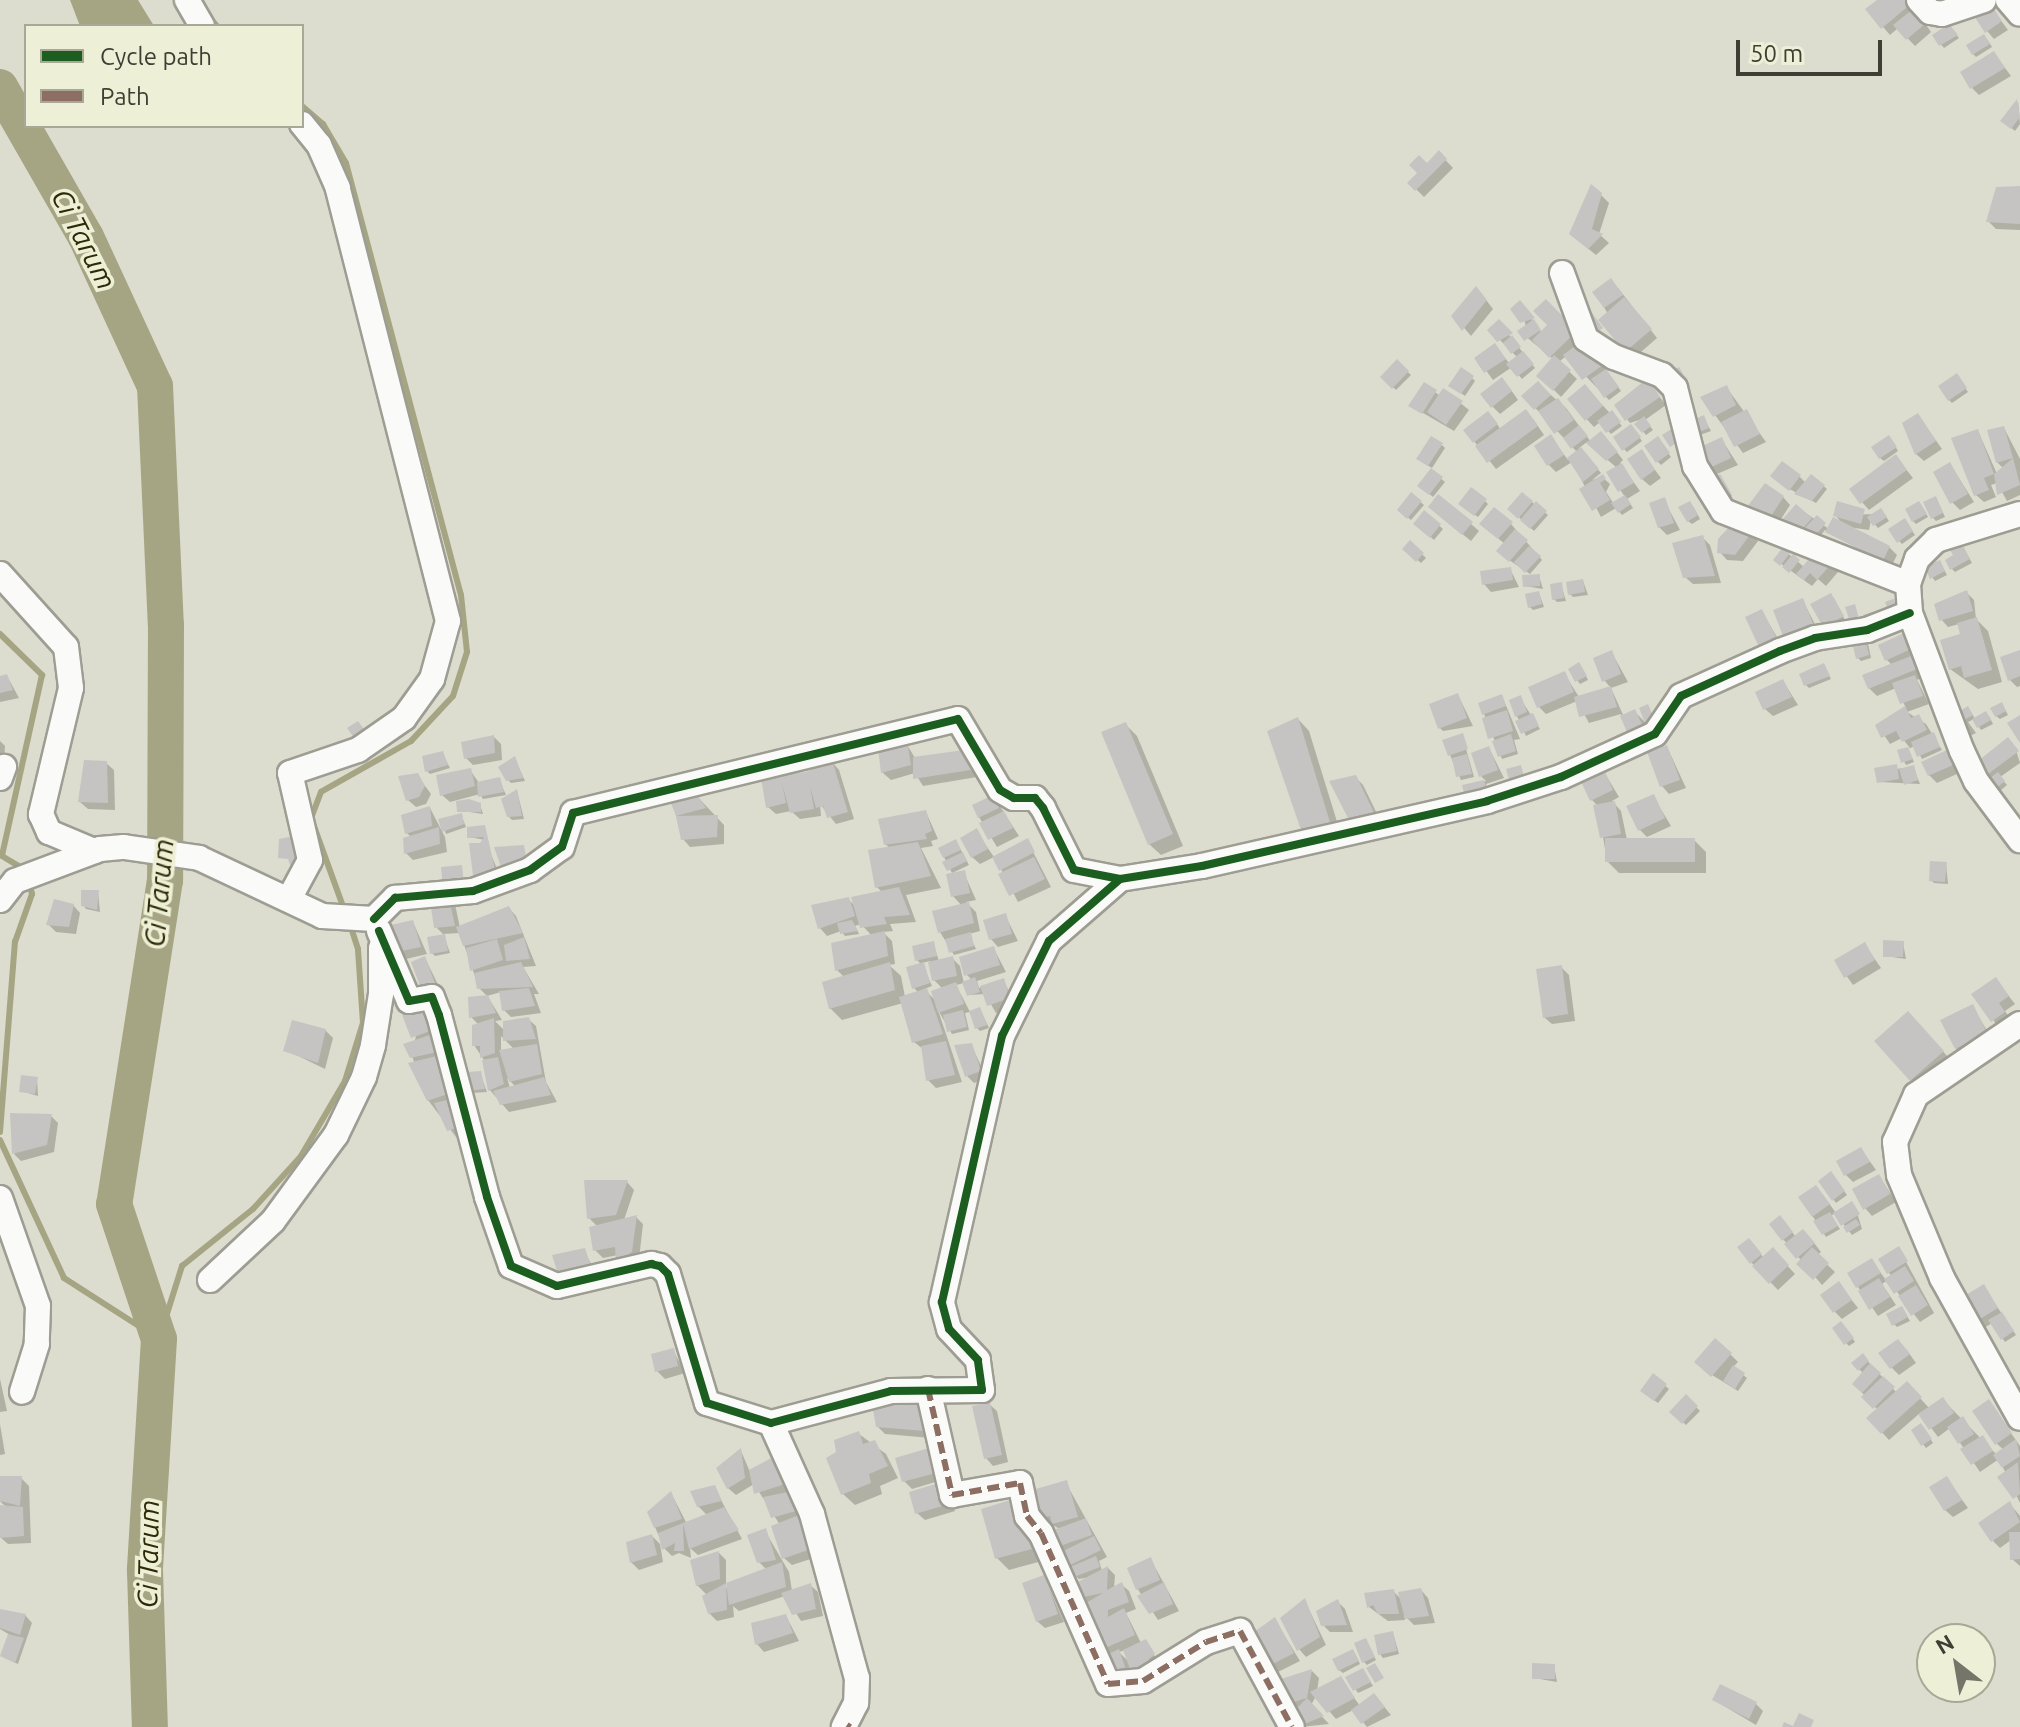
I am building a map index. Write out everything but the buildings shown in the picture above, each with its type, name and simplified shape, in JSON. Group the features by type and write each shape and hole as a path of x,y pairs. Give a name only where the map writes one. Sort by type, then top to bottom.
{"street":[{"path":"187,0 201,24"},
{"path":"1919,0 1930,12 1942,14 1984,0"},
{"path":"2008,0 2020,14"},
{"path":"289,899 310,865 298,769 358,750 404,718 432,679 448,621 338,188 319,145 304,126"},
{"path":"1562,273 1586,339 1614,357 1662,375 1675,388 1695,466 1723,511 1908,584"},
{"path":"2020,514 1936,540 1917,559 1908,584 1910,613 1976,781 2020,840"},
{"path":"0,574 66,647 71,688 41,814 49,832 94,851"},
{"path":"373,922 395,898 473,891 530,870 562,847 573,813 958,719 1000,790 1010,797 1035,798 1043,808 1071,868 1120,879 1202,866 1487,801 1561,777 1655,734 1681,696 1780,651 1910,613"},
{"path":"8,890 94,851 124,847 199,858 327,917 373,922"},
{"path":"373,922 409,1001 432,997 490,1210 511,1266 557,1286 651,1264 660,1266 668,1274 707,1403 771,1423 827,1405 928,1389 974,1392 983,1387 978,1360 949,1329 942,1302 1002,1036 1049,941 1120,879"},
{"path":"210,1280 273,1221 336,1135 364,1077 373,1045 383,968 373,922"},
{"path":"2020,1024 1916,1095 1895,1142 1899,1175 1942,1278 2020,1418"},
{"path":"0,1198 38,1306 37,1344 22,1392"},
{"path":"928,1389 952,1495 1020,1483 1027,1516 1041,1533 1108,1684 1143,1681 1206,1642 1240,1631 1292,1727"},
{"path":"771,1423 812,1514 857,1678 856,1703 847,1726"}],"shaded area":[{"path":"70,0 138,0 153,24 79,24"}],"waterway":[{"path":"208,16 215,24"},
{"name":"Ci Tarum","path":"0,87 86,237 155,386 166,625 165,880 114,1204 159,1339 145,1571 150,1727"},
{"path":"304,108 323,124 346,163 461,595 467,652 453,696 411,741 321,792 311,818 345,912"},
{"path":"0,634 42,675 2,856 24,869"},
{"path":"0,1132 15,942 32,894 29,883"},
{"path":"0,1140 64,1278 159,1339 182,1266 253,1209 301,1156 345,1081 363,1023 358,949 349,922"}],"marked path":[{"path":"928,1389 952,1495 1020,1483 1027,1516 1041,1533 1108,1684 1143,1681 1206,1642 1240,1631 1292,1727"}],"cycle path":[{"path":"374,919 395,898 473,891 530,870 562,847 573,813 958,719 1000,790 1014,798 1035,798 1043,808 1074,870 1120,879 1202,866 1487,801 1561,777 1655,734 1681,696 1815,638 1867,630 1910,613"},
{"path":"379,931 409,1001 432,997 487,1197 511,1266 557,1286 651,1264 660,1266 668,1274 707,1403 771,1423 891,1391 982,1390 978,1360 949,1329 942,1302 1002,1036 1049,941 1120,879"}]}
